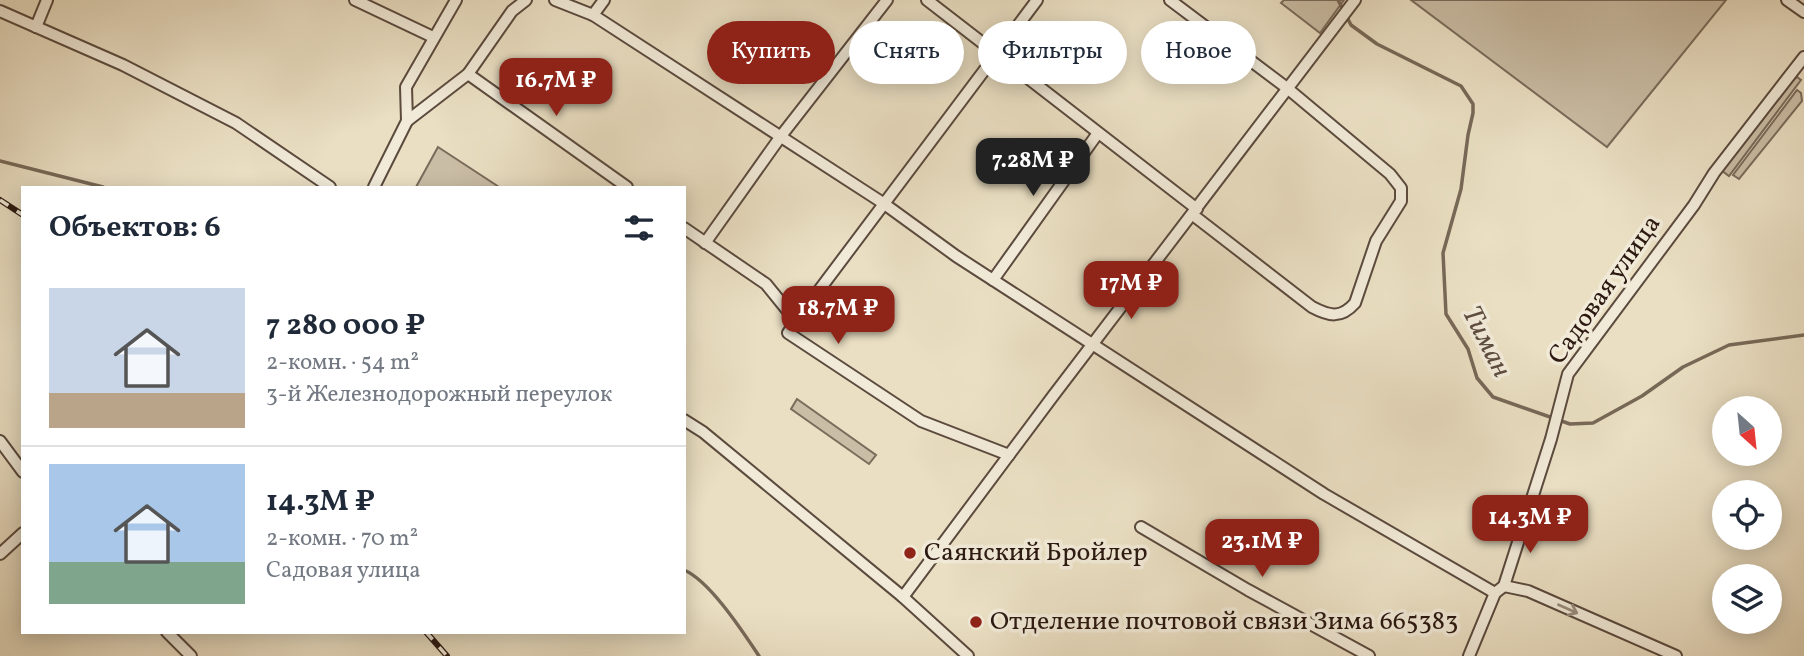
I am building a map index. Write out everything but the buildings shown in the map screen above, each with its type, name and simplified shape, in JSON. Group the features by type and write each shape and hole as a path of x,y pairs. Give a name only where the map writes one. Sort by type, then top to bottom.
{"street":[{"path":"36,27 47,0"},
{"path":"355,0 433,37"},
{"path":"407,121 406,87 456,0"},
{"path":"374,186 407,121 468,74 512,11 526,0"},
{"path":"555,0 593,15 883,203 956,256 1324,494 1499,589 1528,591 1676,656"},
{"path":"593,15 604,0"},
{"path":"705,243 781,136 887,0"},
{"path":"927,0 978,39"},
{"path":"1021,21 1037,0"},
{"path":"1036,84 1318,310 1339,316 1348,311 1354,303 1376,241 1401,201 1402,193 1398,183 1287,88 1170,0"},
{"path":"1787,0 1804,12"},
{"path":"903,597 1353,3"},
{"path":"0,11 123,65 236,123 329,186"},
{"name":"Садовая улица","path":"1469,656 1499,589 1551,439 1568,374 1694,205 1714,173 1804,57"},
{"path":"468,74 626,186"},
{"path":"978,78 788,333 921,421 1009,455"},
{"path":"993,280 1098,133"},
{"path":"686,229 766,284 796,321"},
{"path":"686,421 703,432 903,597 968,656"},
{"path":"0,441 21,469"},
{"path":"1141,527 1248,590 1369,656"},
{"path":"0,554 21,535"},
{"path":"169,634 191,656"}],"shaded area":[{"path":"1284,0 1344,0 1320,33 1281,3"},
{"path":"1411,0 1726,0 1607,147"},
{"path":"1797,77 1801,80 1729,176 1721,170 1789,83"},
{"path":"1797,90 1801,93 1802,101 1739,179 1733,175"},
{"path":"438,147 497,186 417,186"},
{"path":"797,399 876,455 869,464 791,409"}],"waterway":[{"name":"Тиман","path":"1338,0 1351,25 1377,44 1461,86 1473,104 1461,189 1443,253 1446,314 1468,349 1477,378 1493,397 1570,424 1593,423 1642,396 1683,367 1729,345 1804,335"},
{"name":"Тиман","path":"0,161 99,186"},
{"name":"Тиман","path":"686,571 715,596 759,656"}],"railway":[{"path":"0,200 21,214"},
{"path":"428,634 447,656"}],"place":[{"name":"Саянский Бройлер","path":"910,553"},
{"name":"Отделение почтовой связи Зима 665383","path":"976,622"}]}
